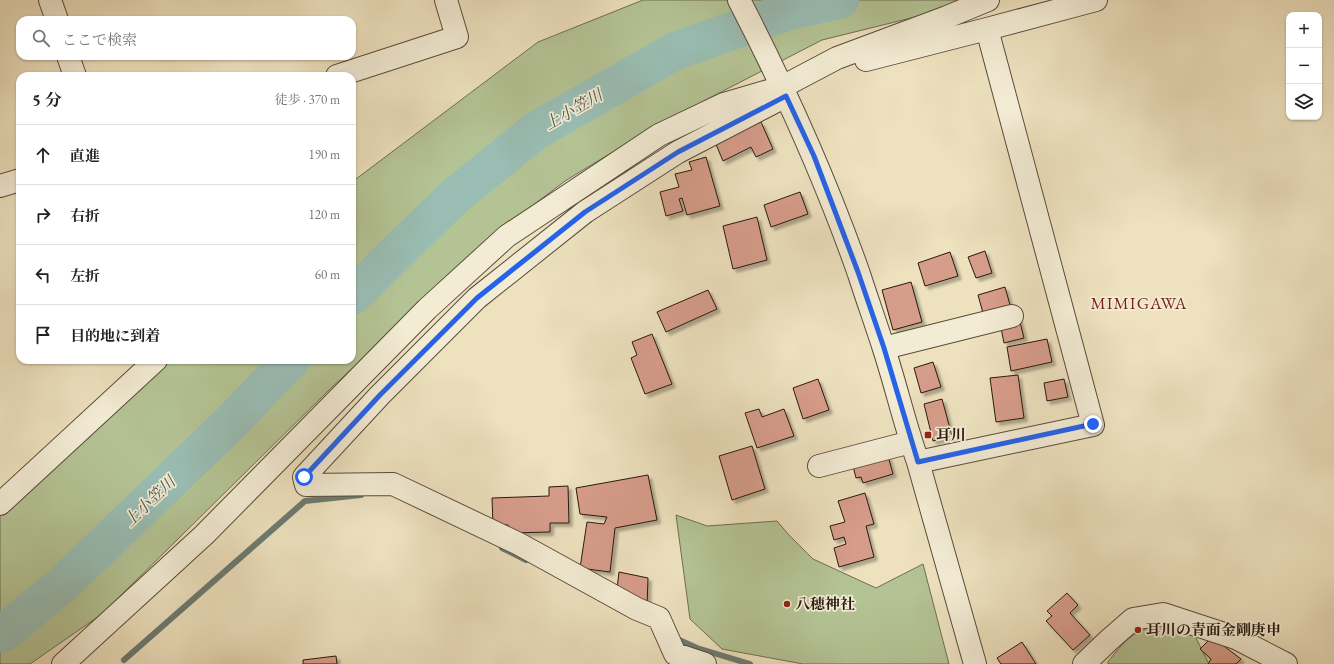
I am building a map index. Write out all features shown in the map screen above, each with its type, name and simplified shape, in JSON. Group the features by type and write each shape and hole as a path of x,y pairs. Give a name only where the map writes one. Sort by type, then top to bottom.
{"street":[{"path":"50,0 56,16"},
{"path":"349,72 457,37 446,0"},
{"path":"739,0 766,53 814,156 858,272 884,348 975,664"},
{"path":"705,664 675,654 659,618 638,609 519,544 393,484 306,486 304,477 380,395 477,298 579,217 678,152 784,92 814,71 837,58 988,0"},
{"path":"814,71 841,67 1096,0"},
{"path":"819,466 1093,424 987,29"},
{"path":"69,60 74,72"},
{"path":"66,662 204,535 427,309 506,236 659,135 724,104 784,92"},
{"path":"0,186 16,181"},
{"path":"884,348 1012,316"},
{"path":"0,504 152,364"},
{"path":"1084,664 1133,619 1163,614 1236,638 1286,664"}],"green space":[{"path":"643,0 984,0 822,40 657,125 565,181 524,212 331,388 102,614 30,664 0,664 0,515 152,364 356,364 356,179 538,42"},
{"path":"676,515 707,526 777,521 813,559 876,588 923,564 949,664 803,664 722,649 690,619"},
{"path":"1157,625 1194,634 1209,664 1108,664 1113,655 1134,635"}],"building":[{"path":"761,122 773,149 756,157 751,147 723,161 715,142"},
{"path":"706,157 720,206 687,215 682,198 679,199 683,211 666,216 660,192 679,187 675,174 692,170 689,162"},
{"path":"800,192 808,214 771,227 764,205"},
{"path":"757,217 767,260 733,269 723,226"},
{"path":"985,251 992,273 976,278 968,257"},
{"path":"950,252 958,276 925,286 918,263"},
{"path":"911,282 922,322 893,330 882,290"},
{"path":"1005,287 1010,305 983,313 978,295"},
{"path":"708,290 717,309 666,332 657,312"},
{"path":"1019,318 1024,338 1004,343 1000,323"},
{"path":"652,334 672,384 645,394 631,358 637,355 632,342"},
{"path":"1047,339 1052,362 1011,371 1007,347"},
{"path":"933,362 941,387 921,393 914,368"},
{"path":"1018,375 1024,418 996,422 990,378"},
{"path":"818,379 829,410 803,419 793,388"},
{"path":"1064,379 1068,397 1047,401 1044,383"},
{"path":"942,399 952,436 933,441 924,404"},
{"path":"759,409 762,417 784,409 794,436 757,448 745,413"},
{"path":"752,446 765,489 732,500 719,456"},
{"path":"888,456 893,474 863,483 861,477 856,478 853,466"},
{"path":"648,475 657,520 615,528 610,572 580,568 587,522 604,524 607,517 580,514 576,488"},
{"path":"568,486 569,523 550,523 550,532 508,533 508,525 493,525 492,498 549,496 549,487"},
{"path":"865,493 874,524 866,526 874,557 839,567 834,548 846,544 844,537 834,540 830,526 845,522 838,501"},
{"path":"619,572 648,578 647,606 617,589"},
{"path":"1067,593 1078,605 1070,613 1090,635 1073,650 1046,621 1052,616 1047,611"},
{"path":"1212,637 1241,659 1236,664 1208,664 1211,659 1200,649"},
{"path":"1022,642 1036,664 1001,664 997,658"},
{"path":"336,656 337,664 303,664 303,660"}],"waterway":[{"name":"上小笠川","path":"356,292 455,196 537,130 675,51 789,11 840,0"},
{"name":"上小笠川","path":"0,634 5,632 65,582 226,427 287,364"},
{"path":"124,660 305,501 361,495"},
{"path":"502,548 526,560"},
{"path":"677,639 697,648 750,664"}],"place":[{"name":"耳川","path":"928,435"},
{"name":"八穂神社","path":"787,604"},
{"name":"耳川の青面金剛庚申","path":"1138,630"}],"district":[{"name":"MIMIGAWA","path":"1139,303"}],"route":[{"path":"304,477 380,395 477,298 585,212 678,152 786,96 814,156 858,272 884,348 918,462 1093,424"}]}
